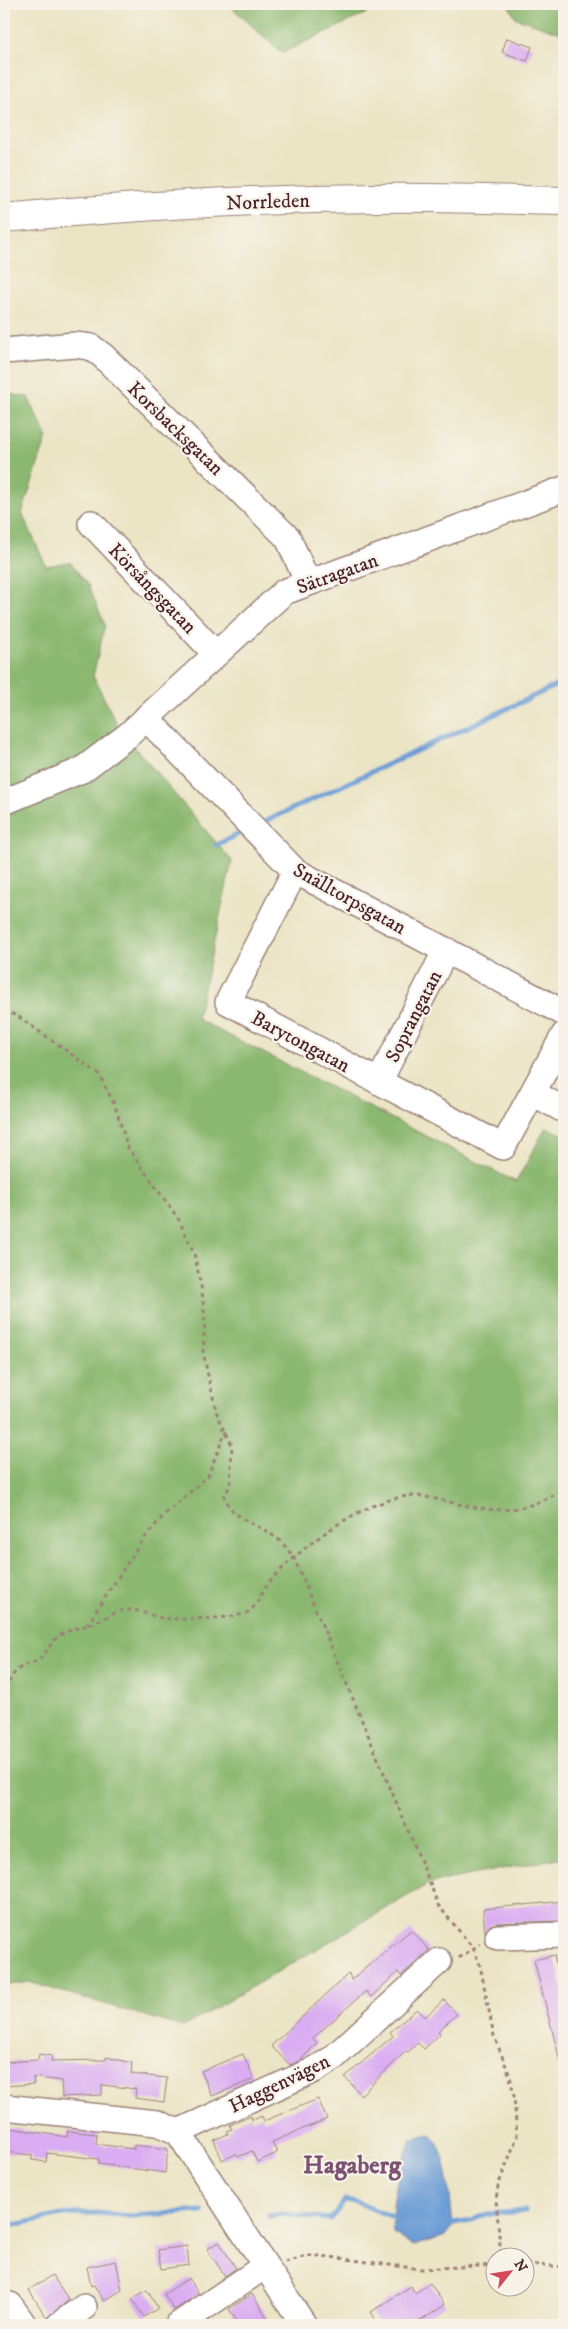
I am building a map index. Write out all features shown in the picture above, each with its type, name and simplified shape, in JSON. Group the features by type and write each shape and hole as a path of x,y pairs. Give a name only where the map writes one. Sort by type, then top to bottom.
{"main road":[{"name":"Norrleden","path":"534,200 564,192"},
{"name":"Norrleden","path":"4,218 168,205 319,200 388,198 564,201"}],"street":[{"name":"Korsbacksgatan","path":"4,351 75,345 91,347 103,356 288,538 308,583"},
{"name":"Sätragatan","path":"4,802 82,770 146,718 284,592 564,489"},
{"name":"Körsångsgatan","path":"91,523 216,654"},
{"name":"Snälltorpsgatan","path":"146,718 295,872 564,1012"},
{"name":"Barytongatan","path":"295,872 228,1002 503,1147 533,1094"},
{"name":"Soprangatan","path":"379,1082 446,950"},
{"path":"564,1035 533,1094 564,1110"},
{"path":"498,1937 564,1935"},
{"name":"Haggenvägen","path":"178,2132 314,2070 332,2059 438,1962"},
{"path":"4,2107 157,2123 178,2132 304,2325"},
{"path":"178,2325 206,2318 265,2266"},
{"path":"59,2325 84,2307"}],"path":[{"path":"4,1010 19,1017 99,1074 116,1106 128,1148 179,1220 194,1253 206,1322 203,1352 217,1414 227,1430 232,1445 230,1486 224,1496 226,1502 235,1514 276,1537 294,1558 438,1905 473,1948 480,1965 486,1986 494,2036 510,2076 517,2119 517,2137 498,2186 496,2200 500,2246"},
{"path":"87,1625 142,1541 164,1514 208,1476 227,1430"},
{"path":"4,1689 14,1672 22,1666 34,1664 58,1637 72,1628 87,1625 126,1610 161,1618 236,1617 248,1612 258,1602 267,1584 294,1558 351,1516 371,1506 398,1497 424,1496 500,1510 526,1508 564,1489"},
{"path":"438,1962 463,1957 473,1948 498,1937"},
{"path":"265,2266 308,2256 322,2256 420,2270 486,2266"},
{"path":"536,2265 564,2267"}],"green space":[{"path":"228,4 386,4 282,53"},
{"path":"508,4 564,4 564,34 516,18"},
{"path":"4,393 28,397 47,437 22,513 46,566 70,562 88,585 105,625 93,676 120,730 232,861 197,1019 516,1182 546,1127 564,1135 564,1857 430,1883 183,2027 29,1982 4,1986"}],"water":[{"path":"423,2135 433,2136 446,2166 453,2226 446,2236 414,2246 393,2233 393,2208 399,2174 411,2140"}],"building":[{"path":"507,38 532,47 527,61 502,52"},
{"path":"564,1901 564,1921 498,1923 490,1925 485,1932 483,1909"},
{"path":"411,1930 429,1950 401,1976 398,1972 371,1997 366,1991 313,2038 317,2043 300,2061 290,2065 271,2046 349,1973 351,1980"},
{"path":"554,1955 564,1995 564,2060 560,2061 534,1960"},
{"path":"444,2000 457,2014 438,2031 440,2034 424,2049 418,2043 408,2052 406,2051 361,2095 345,2077 393,2036 390,2032 417,2009 425,2017"},
{"path":"39,2054 52,2056 51,2061 106,2060 106,2057 132,2063 131,2074 167,2078 164,2102 135,2098 136,2089 102,2085 102,2095 62,2097 61,2081 33,2077 34,2084 4,2086 4,2062 38,2060"},
{"path":"243,2054 254,2079 212,2096 201,2071"},
{"path":"318,2099 327,2119 272,2142 277,2153 257,2162 252,2151 238,2157 236,2154 222,2160 214,2140 228,2134 227,2131 232,2129 230,2125 251,2116 252,2120 262,2116 264,2121"},
{"path":"4,2127 67,2137 68,2131 97,2134 96,2144 134,2149 134,2145 168,2149 165,2173 99,2164 99,2159 47,2153 46,2162 32,2160 32,2155 4,2152"},
{"path":"219,2242 236,2268 225,2276 207,2249"},
{"path":"187,2246 189,2265 161,2269 158,2250"},
{"path":"116,2261 122,2290 104,2301 94,2285 91,2286 87,2267"},
{"path":"52,2275 69,2300 47,2318 29,2290"},
{"path":"189,2278 199,2294 174,2310 164,2294"},
{"path":"430,2283 445,2305 414,2325 379,2325 371,2312 411,2286 415,2293"},
{"path":"147,2290 158,2308 144,2317 132,2299"},
{"path":"252,2294 272,2325 239,2325 229,2309"}],"waterway":[{"path":"262,823 564,682"},
{"path":"216,845 247,830"},
{"path":"269,2216 283,2214 331,2219 345,2200 356,2202 392,2217"},
{"path":"4,2227 62,2215 96,2213 132,2216 202,2211"},
{"path":"453,2223 472,2220 487,2214 525,2211"}],"district":[{"name":"Hagaberg","path":"352,2164"}]}
